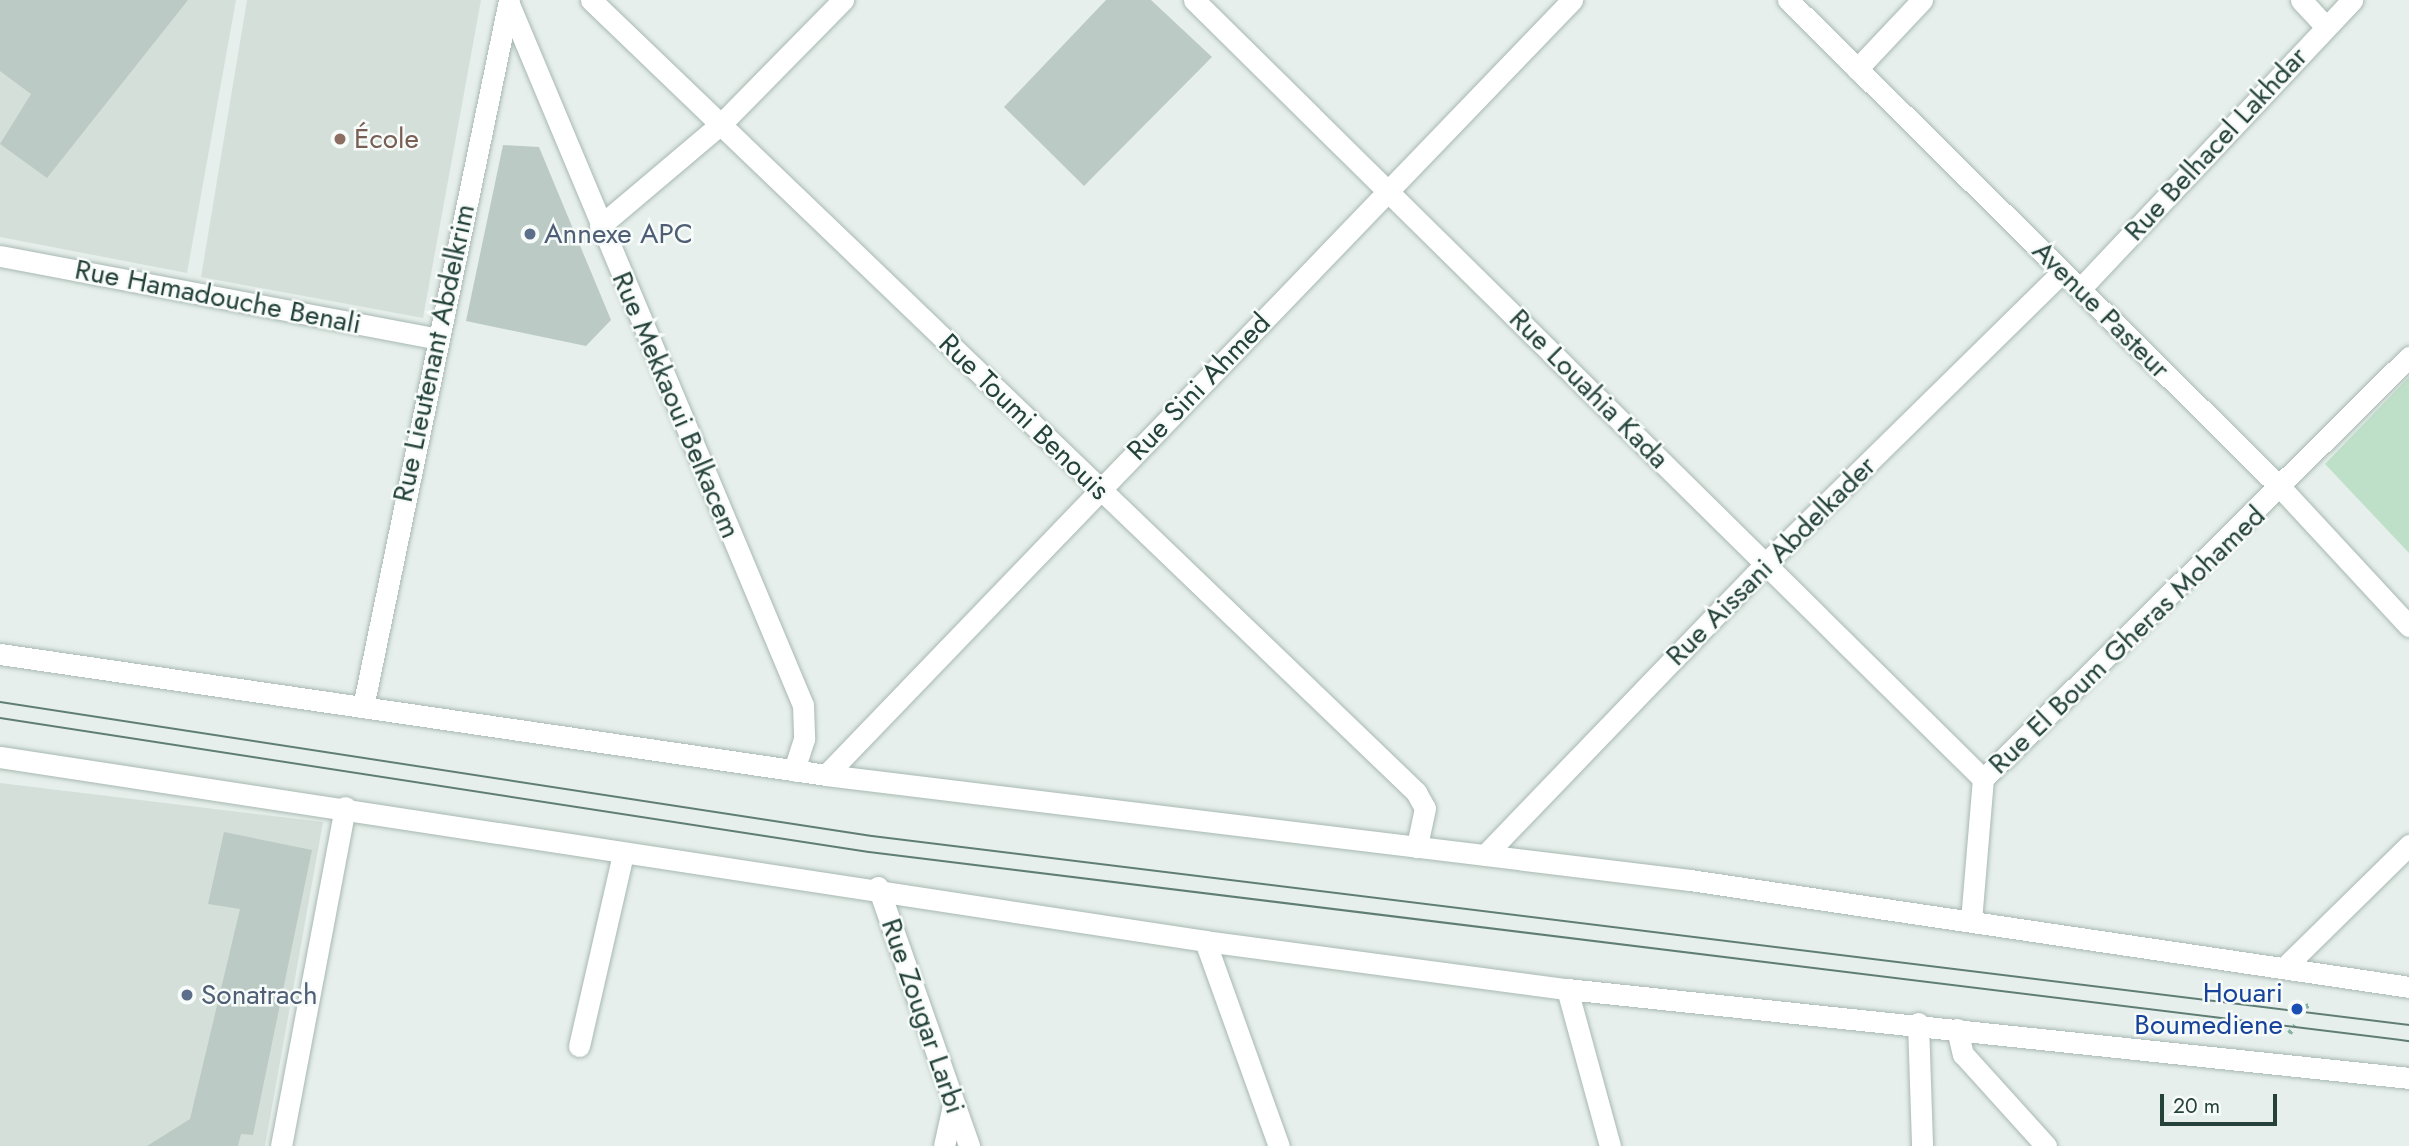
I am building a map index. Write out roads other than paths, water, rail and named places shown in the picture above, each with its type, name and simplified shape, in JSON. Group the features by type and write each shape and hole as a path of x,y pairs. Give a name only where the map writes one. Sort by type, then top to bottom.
{"street":[{"name":"Rue Toumi Benouis","path":"591,0 722,122 1099,491 1423,799 1417,847"},
{"path":"600,226 722,122 843,0"},
{"name":"Rue Louahia Kada","path":"1194,0 1983,779"},
{"name":"Rue Sini Ahmed","path":"826,775 1572,0"},
{"name":"Avenue Pasteur","path":"1788,0 2282,489 2409,626"},
{"path":"1857,69 1922,0"},
{"path":"2301,0 2326,27"},
{"name":"Rue Belhacel Lakhdar","path":"2080,289 2352,0"},
{"name":"Rue Mekkaoui Belkacem","path":"509,2 600,226 803,705 804,739 794,770"},
{"name":"Rue Lieutenant Abdelkrim","path":"363,707 435,338 509,2"},
{"name":"Rue Hamadouche Benali","path":"0,256 435,338"},
{"name":"Rue Aissani Abdelkader","path":"1485,855 1766,564 2062,272"},
{"name":"Rue El Boum Gheras Mohamed","path":"1971,921 1983,779 2282,489 2409,357"},
{"path":"0,654 826,775 1485,855 1971,921 2286,966 2409,987"},
{"path":"0,757 345,807 623,854 878,887 1205,941 1567,989 1918,1023 2409,1078"},
{"path":"281,1146 345,807"},
{"path":"2286,966 2409,845"},
{"path":"579,1046 623,854"},
{"name":"Rue Zougar Larbi","path":"878,887 969,1146"},
{"path":"1205,941 1279,1146"},
{"path":"1567,989 1610,1146"},
{"path":"1918,1023 1922,1146"},
{"path":"1957,1029 1963,1054 2046,1146"},
{"path":"944,1146 953,1105"}],"tram line":[{"path":"0,702 872,836 2409,1025"},
{"path":"0,718 869,852 2409,1041"}],"place":[{"name":"École","path":"340,139"},
{"name":"Annexe APC","path":"530,234"},
{"name":"Sonatrach","path":"187,995"},
{"name":"Houari Boumediene","path":"2297,1009"}]}
